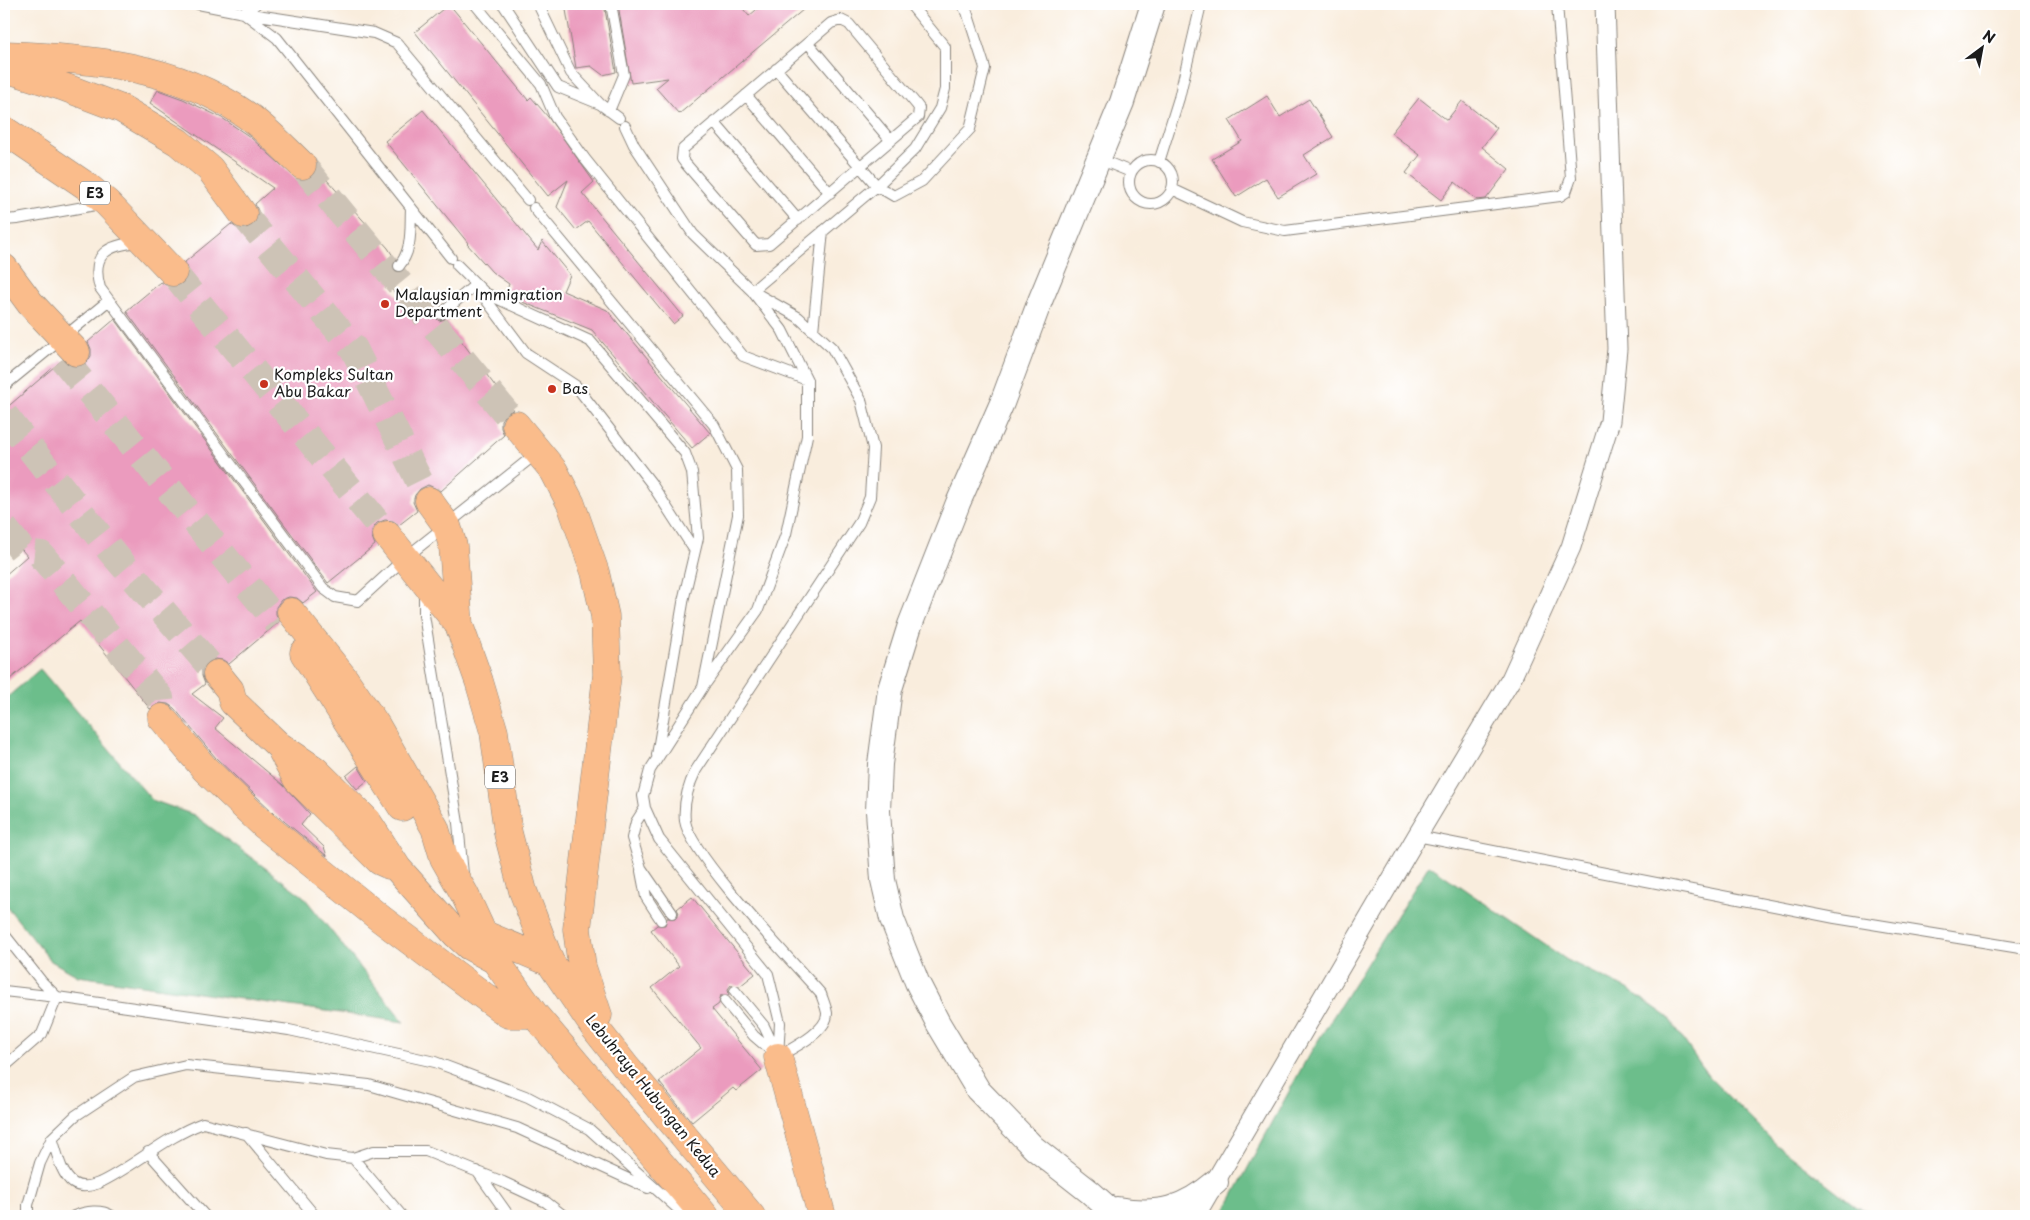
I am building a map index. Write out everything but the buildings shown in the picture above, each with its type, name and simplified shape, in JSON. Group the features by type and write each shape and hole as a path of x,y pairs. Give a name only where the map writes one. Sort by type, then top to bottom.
{"highway":[{"path":"4,55 48,57 111,64 160,73 205,89 246,114 276,138 302,164"},
{"path":"4,68 64,87 122,109 178,142 210,169 243,214"},
{"name":"E3","path":"4,130 88,187 146,241 173,272"},
{"path":"4,268 30,303 61,351"},
{"path":"516,425 554,471 571,504 595,572 605,616 607,675 577,929 582,967 598,1015 595,1028"},
{"path":"429,501 447,526 453,546 459,625"},
{"name":"Lebuhraya Hubungan Kedua","path":"386,536 459,625 479,681 494,732 508,833 523,891 550,962 595,1028 751,1216"},
{"path":"285,617 343,677 376,725 435,828 444,858 465,895 495,960 534,1014 706,1216"},
{"path":"212,678 230,690 233,702 278,744 315,770 341,793 379,836 398,869 469,946 495,960"},
{"path":"162,718 205,769 264,825 382,919 503,1011 518,1015 534,1014"},
{"path":"485,935 550,962"},
{"path":"778,1057 822,1216"}],"street":[{"path":"1153,4 1122,102 1040,301 1002,403 958,503 910,626 890,689 880,764 878,811 883,880 892,919 917,982 938,1023 978,1090 1034,1148 1121,1214 1160,1212 1187,1203 1200,1196 1216,1182"},
{"path":"1195,1216 1417,836 1512,679 1571,547 1610,421 1617,349 1605,4"}],"lane":[{"path":"198,4 374,34 397,43 714,425 737,470 738,515 703,687"},
{"path":"244,13 256,4"},
{"path":"475,4 541,84 555,117 585,159 743,356 807,380"},
{"path":"503,4 558,87 604,108"},
{"path":"538,4 571,73 604,108 622,122 634,144 693,234 752,290 782,330 807,380 806,436 786,534 758,610 703,687 656,759 650,770 645,788 645,808 659,839 768,974 780,1023 778,1057"},
{"path":"604,108 624,75 611,4"},
{"path":"752,290 877,186 915,149 940,108 945,89 945,47 910,4"},
{"path":"776,69 860,168 877,186 894,196 922,181 970,129 985,68 967,12 961,4"},
{"path":"1159,162 1179,98 1200,4"},
{"path":"1172,189 1242,222 1285,231 1560,196 1566,192 1571,178 1557,4"},
{"path":"244,13 277,38 454,262 475,285 526,353 576,386 651,483 695,551"},
{"path":"840,20 845,22 919,108 918,117 860,168 765,246 756,245 746,235 682,159 683,149 686,146 776,69 832,23 840,20"},
{"path":"808,43 891,141"},
{"path":"746,95 830,193"},
{"path":"714,122 798,220"},
{"path":"1099,159 1132,172"},
{"path":"1143,162 1159,162 1171,173 1172,189 1162,201 1153,204 1143,202 1132,192 1129,182 1132,172 1143,162"},
{"path":"4,220 107,203"},
{"path":"400,266 406,257 410,239 411,208"},
{"path":"813,331 823,231"},
{"path":"146,241 112,247 101,256 96,265 100,288 323,588 334,597 358,601 405,558 538,453"},
{"path":"441,314 475,285"},
{"path":"475,285 485,293 590,341 684,454 692,472 698,538 684,597 656,759"},
{"path":"752,290 798,317 832,348 861,400 873,448 870,498 859,523 696,770 686,790 685,822 700,852 821,994 827,1015 822,1027 806,1040 778,1057"},
{"path":"4,386 61,351 108,301"},
{"path":"424,582 424,615 458,823 465,895"},
{"path":"645,808 636,822 632,838 641,868 646,897 661,920"},
{"path":"1417,836 1835,918 2026,948"},
{"path":"641,868 672,913"},
{"path":"4,934 42,982 58,997"},
{"path":"4,991 290,1030 435,1062 528,1097 589,1129 686,1216"},
{"path":"735,991 764,1026 778,1057"},
{"path":"4,1066 42,1034 58,997"},
{"path":"726,1001 754,1036 778,1057"},
{"path":"28,1216 28,1205 38,1171 52,1138 75,1116 134,1078 186,1065 369,1085 517,1128 658,1192"},
{"path":"52,1138 64,1172 74,1184 87,1186 99,1183 148,1152 203,1123 326,1155 353,1158 374,1151 426,1151 476,1170 546,1202 564,1216"},
{"path":"246,1133 315,1216"},
{"path":"148,1152 205,1216"},
{"path":"353,1158 402,1216"},
{"path":"476,1170 509,1216"},
{"path":"74,1216 84,1212 106,1212 112,1216"}],"green space":[{"path":"40,669 152,800 194,815 303,896 404,1022 78,976 51,961 4,903 4,700"},
{"path":"1429,865 1567,960 1628,989 1668,1017 1708,1076 1777,1145 1857,1207 1882,1216 1222,1216 1307,1058"}],"tunnel":[{"path":"302,165 516,425"},
{"path":"243,214 354,349 429,501"},
{"path":"173,272 387,535"},
{"path":"63,359 278,623"},
{"path":"4,415 111,551 217,674"},
{"path":"4,528 24,553 41,555 160,698 162,718"}],"place":[{"name":"Malaysian Immigration Department","path":"385,304"},
{"name":"Kompleks Sultan Abu Bakar","path":"264,384"},
{"name":"Bas","path":"552,389"}]}
